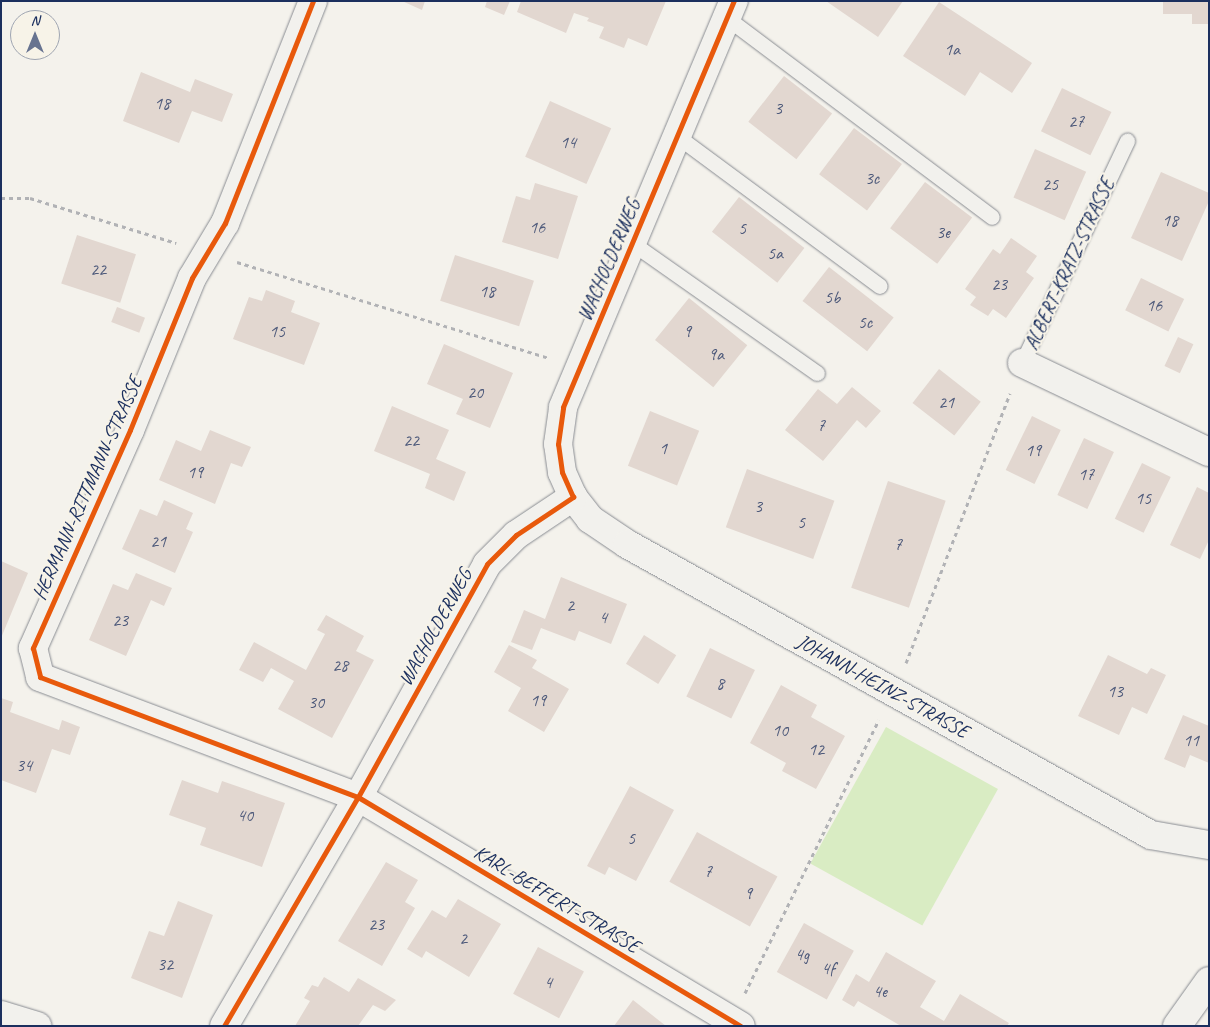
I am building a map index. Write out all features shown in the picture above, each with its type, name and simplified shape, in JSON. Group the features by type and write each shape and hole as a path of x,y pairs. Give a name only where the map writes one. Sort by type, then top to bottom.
{"street":[{"name":"HERMANN-RITTMANN-STRASSE","path":"313,1 225,224 192,278 130,430 33,648 40,677 358,797"},
{"name":"WACHOLDERWEG","path":"224,1026 358,797 488,564 516,536 572,496 562,472 558,444 563,407 730,10"},
{"name":"ALBERT-KRATZ-STRASSE","path":"1022,364 1209,452"},
{"name":"JOHANN-HEINZ-STRASSE","path":"572,496 590,519 627,544 1151,835 1209,845"},
{"name":"KARL-BEFFERT-STRASSE","path":"358,797 741,1026"},
{"path":"1177,1026 1209,982"},
{"path":"1,1015 37,1026"}],"lane":[{"path":"730,10 992,216"},
{"path":"677,136 880,286"},
{"name":"ALBERT-KRATZ-STRASSE","path":"1022,364 1127,141"},
{"path":"632,243 818,373"}],"path":[{"path":"1,198 30,198 580,367"}],"green space":[{"path":"886,727 998,789 922,925 810,863"}],"building":[{"path":"402,1 425,1 422,10"},
{"path":"487,1 510,1 504,15 485,7"},
{"path":"521,1 666,1 647,46 628,38 624,48 599,38 604,27 587,21 589,18 574,13 566,33 517,12"},
{"path":"826,1 903,1 878,37"},
{"path":"1163,1 1209,1 1209,24 1192,24 1192,14 1163,14"},
{"path":"939,2 1032,63 1012,93 980,72 965,96 903,56"},
{"path":"141,72 190,92 195,79 233,94 222,122 192,111 179,143 123,121"},
{"path":"784,76 832,114 796,159 748,122"},
{"path":"1062,88 1111,112 1090,155 1041,131"},
{"path":"550,101 611,128 586,184 525,157"},
{"path":"854,128 902,164 867,210 819,174"},
{"path":"1035,149 1086,172 1065,220 1013,197"},
{"path":"1161,172 1209,193 1209,201 1182,261 1131,238"},
{"path":"925,182 972,218 937,264 890,228"},
{"path":"535,183 578,196 558,259 502,242 516,196 530,200"},
{"path":"739,197 804,248 777,283 712,232"},
{"path":"77,235 136,254 120,303 61,284"},
{"path":"1011,238 1037,256 1026,272 1034,278 1006,318 993,309 988,316 970,305 976,297 965,289 993,249 1000,254"},
{"path":"455,255 534,281 519,326 440,301"},
{"path":"829,267 894,317 867,351 803,301"},
{"path":"1141,278 1184,299 1168,331 1125,310"},
{"path":"266,290 295,301 291,312 320,323 304,365 233,339 249,297 262,301"},
{"path":"689,298 747,345 713,387 655,340"},
{"path":"117,307 145,318 139,333 111,322"},
{"path":"1178,337 1193,344 1180,373 1164,366"},
{"path":"444,344 513,373 490,428 456,414 463,399 427,384"},
{"path":"939,369 981,402 954,436 913,403"},
{"path":"852,387 881,411 866,428 857,420 823,461 785,430 818,389 837,404"},
{"path":"392,406 449,430 436,459 466,472 454,501 425,488 430,474 374,451"},
{"path":"650,411 699,431 677,486 628,466"},
{"path":"1032,416 1061,430 1034,484 1006,470"},
{"path":"210,430 251,447 242,467 231,463 215,504 159,480 176,440 201,451"},
{"path":"1084,438 1114,452 1087,509 1057,495"},
{"path":"1142,463 1171,477 1144,533 1115,519"},
{"path":"747,469 834,501 813,559 726,527"},
{"path":"888,481 946,501 909,608 851,588"},
{"path":"1197,487 1209,493 1209,540 1200,559 1170,545"},
{"path":"164,500 193,513 186,529 193,532 175,573 122,549 140,509 157,516"},
{"path":"1,561 28,573 1,638"},
{"path":"136,573 172,588 164,606 151,600 126,656 89,640 113,584 128,590"},
{"path":"561,577 627,604 611,644 579,631 575,641 541,628 532,650 511,642 524,610 545,619"},
{"path":"326,615 364,636 356,651 374,660 332,738 278,709 294,681 271,668 263,682 239,670 254,642 306,670 325,634 317,630"},
{"path":"644,635 676,655 658,684 626,664"},
{"path":"509,645 537,660 532,668 569,689 544,732 508,711 521,688 494,672"},
{"path":"710,648 755,670 731,718 686,697"},
{"path":"1108,655 1147,674 1151,668 1166,675 1147,714 1132,707 1119,735 1078,716"},
{"path":"781,685 817,705 811,717 845,736 816,789 782,771 786,763 750,743"},
{"path":"1,698 13,702 10,712 59,730 62,720 80,727 70,755 52,749 36,793 1,780"},
{"path":"1183,715 1209,726 1209,763 1190,755 1185,768 1164,759"},
{"path":"182,780 218,793 222,781 285,803 262,867 200,845 206,828 169,815"},
{"path":"630,786 674,810 636,881 609,867 605,875 587,866"},
{"path":"697,832 777,877 750,926 669,882"},
{"path":"386,862 418,880 405,902 415,908 382,966 338,941"},
{"path":"458,899 501,924 469,977 426,951 422,958 407,949 432,910 446,918"},
{"path":"178,901 213,915 182,998 131,978 149,931 164,936"},
{"path":"804,923 854,951 827,1000 777,972"},
{"path":"538,947 584,971 559,1018 513,994"},
{"path":"886,952 936,981 920,1007 944,1021 960,994 1009,1023 1007,1026 901,1026 858,1001 854,1007 842,1000 856,974 869,982"},
{"path":"324,977 349,992 358,978 396,1000 385,1011 373,1005 358,1026 295,1026 310,1001 304,998 312,985 318,987"},
{"path":"633,1000 666,1026 614,1026"}],"cycle path":[{"path":"313,1 225,223 192,278 130,430 33,648 40,677 358,797 741,1026"},
{"path":"224,1026 358,797 487,564 516,535 573,497 562,472 558,444 563,407 734,1"}]}
